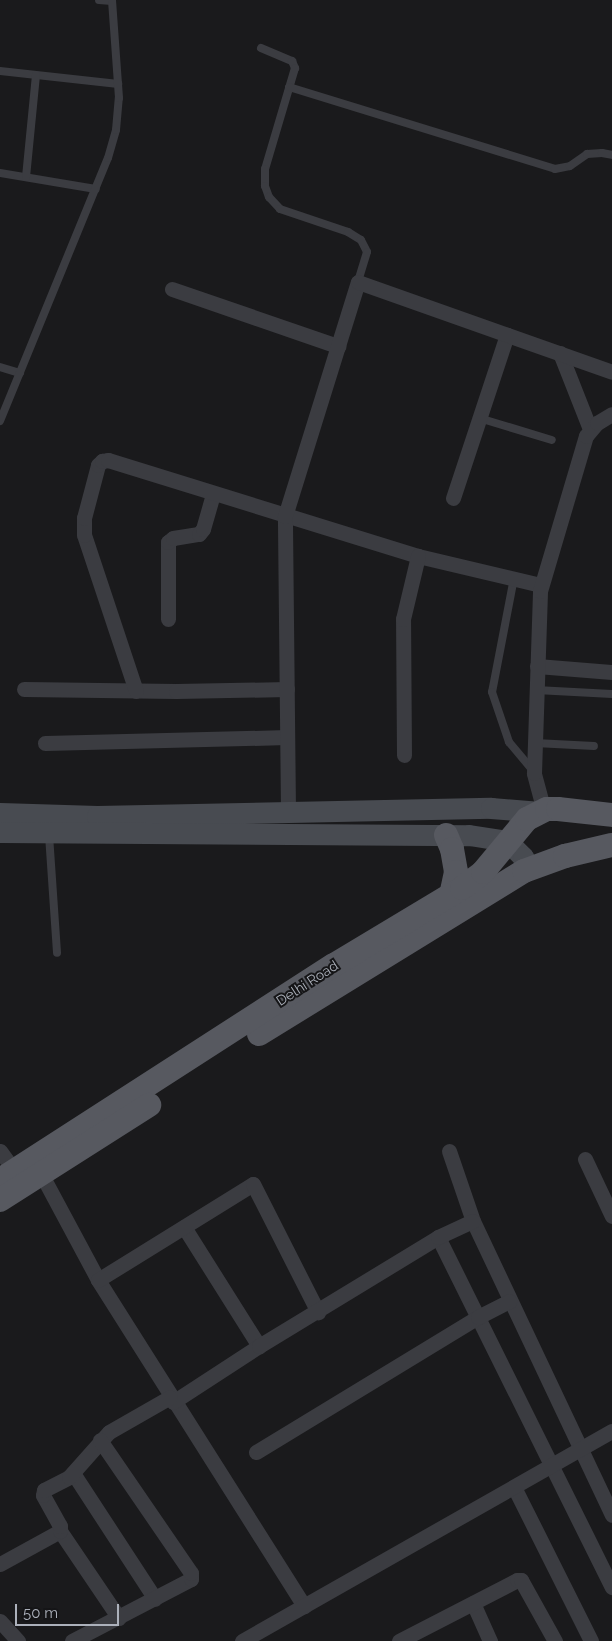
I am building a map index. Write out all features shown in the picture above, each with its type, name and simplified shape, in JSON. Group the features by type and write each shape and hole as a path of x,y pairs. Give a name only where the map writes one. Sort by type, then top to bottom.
{"main road":[{"path":"0,1200 23,1173 274,1024 526,870 565,856 608,846 606,814 558,809 542,812"},
{"name":"Delhi Road","path":"23,1173 334,965 451,895 483,872 527,819 542,812"},
{"path":"446,835 452,849 456,872 451,895"}],"street":[{"path":"288,810 285,516 358,282 612,372"},
{"path":"172,289 338,346"},
{"path":"453,498 507,335"},
{"path":"560,353 590,429"},
{"path":"0,813 97,816 288,810 491,808 542,812 534,773 538,610 541,585 586,436 590,429 612,414"},
{"path":"136,691 84,535 84,518 98,465 102,461 108,460 418,556 541,585"},
{"path":"168,619 168,542 173,538 199,534 203,529 213,493"},
{"path":"404,755 403,619 406,598 418,556"},
{"path":"536,666 612,672"},
{"path":"24,689 136,691 287,689"},
{"path":"45,743 287,737"},
{"path":"0,832 446,835 492,837 507,841 522,858 526,870"},
{"path":"0,1150 23,1173 98,1280 304,1606"},
{"path":"449,1151 473,1221 509,1301 612,1515"},
{"path":"585,1159 612,1216"},
{"path":"98,1280 253,1184 318,1312"},
{"path":"119,1618 60,1531 60,1526 43,1492 65,1481 109,1432 172,1399 318,1312 438,1237 473,1221"},
{"path":"184,1227 259,1346"},
{"path":"438,1237 612,1588"},
{"path":"256,1452 478,1317 509,1301"},
{"path":"242,1641 612,1430"},
{"path":"72,1641 188,1583 191,1579 191,1573 100,1440"},
{"path":"73,1473 155,1599"},
{"path":"514,1487 591,1641"},
{"path":"0,1564 60,1531"},
{"path":"399,1641 521,1580 555,1641"},
{"path":"473,1603 490,1641"},
{"path":"0,1621 18,1641"}],"lane":[{"path":"0,421 96,189 116,130 119,98 112,1 99,0"},
{"path":"261,48 295,64 265,169 265,186 270,197 280,209 348,232 362,240 367,252 358,282"},
{"path":"0,71 118,84"},
{"path":"26,177 36,75"},
{"path":"289,87 555,168 570,166 587,154 602,153 612,155"},
{"path":"0,173 96,189"},
{"path":"0,367 20,373"},
{"path":"479,418 552,440"},
{"path":"514,578 492,692 509,742 534,773"},
{"path":"536,690 612,694"},
{"path":"535,743 594,746"},
{"path":"49,832 57,953"}]}
